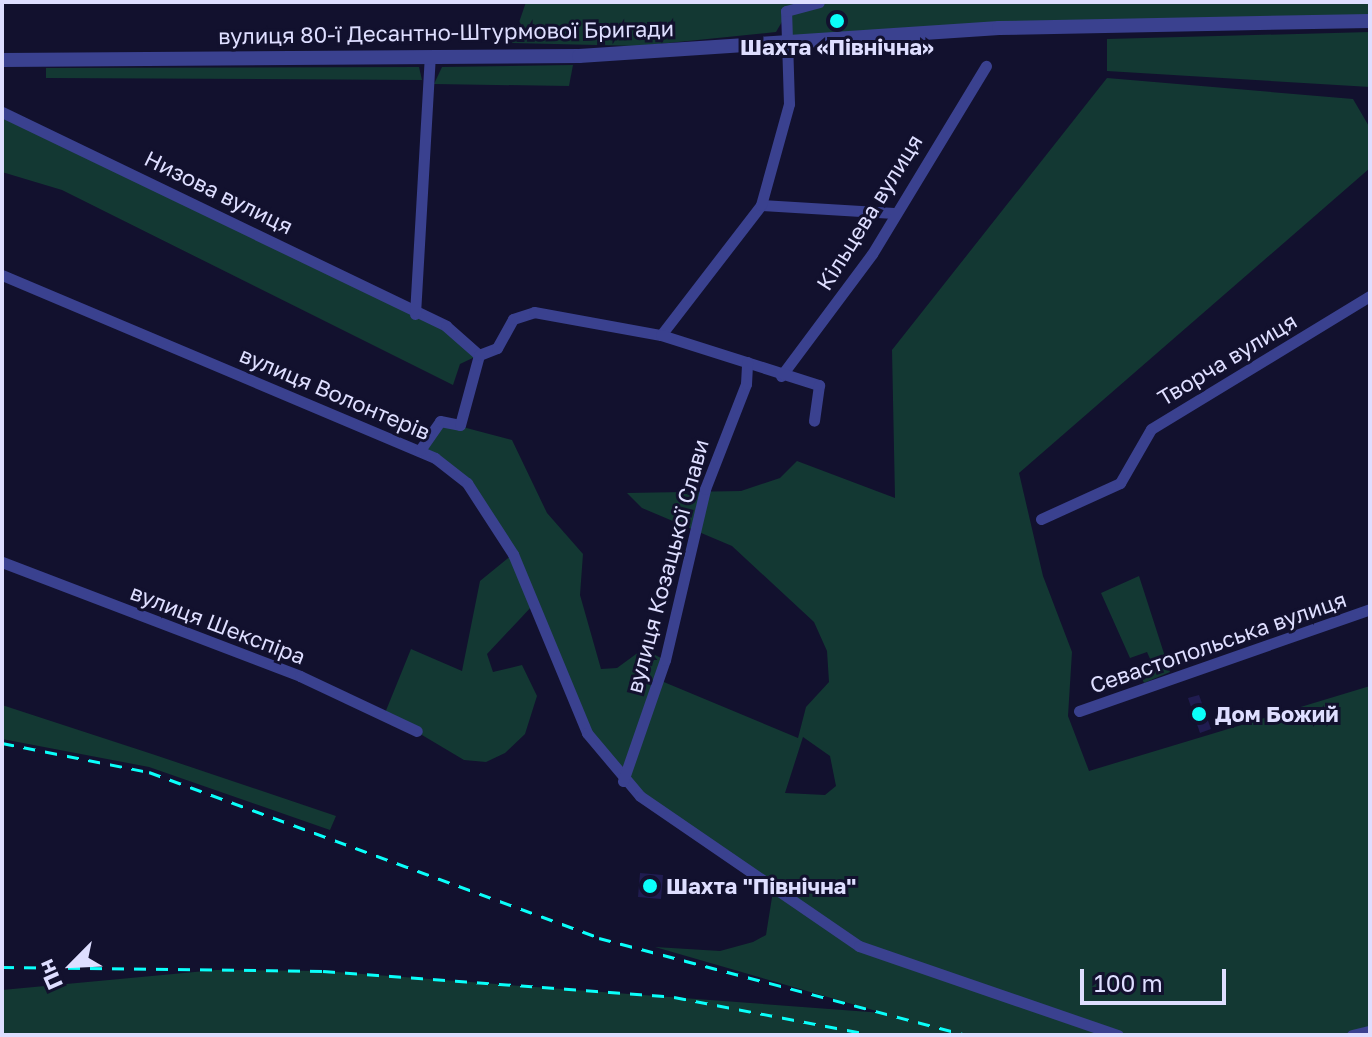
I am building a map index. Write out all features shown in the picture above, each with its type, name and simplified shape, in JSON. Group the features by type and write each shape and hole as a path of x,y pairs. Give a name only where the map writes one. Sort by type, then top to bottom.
{"street":[{"path":"661,335 761,205 789,104 786,11 819,2"},
{"name":"вулиця 80-ї Десантно-Штурмової Бригади","path":"2,60 430,56 787,44 999,28 1370,21"},
{"path":"415,314 430,56"},
{"name":"Кільцева вулиця","path":"781,376 894,213 986,66"},
{"name":"Низова вулиця","path":"2,112 465,336 479,355"},
{"path":"761,205 894,213"},
{"name":"вулиця Волонтерів","path":"2,275 420,450 467,483 513,554 571,703 623,781 738,867 859,946 1028,998 1118,1035"},
{"name":"Творча вулиця","path":"1041,519 1120,483 1151,429 1370,296"},
{"path":"420,450 440,421 460,425 479,355 497,348 513,319 534,312 661,335 823,388 814,421"},
{"name":"вулиця Козацької Слави","path":"623,781 665,660 705,489 746,384 747,362"},
{"name":"вулиця Шекспіра","path":"2,562 300,676 417,731"},
{"name":"Севастопольська вулиця","path":"1079,711 1370,609"},
{"path":"1352,1035 1370,1031"}],"green space":[{"path":"526,2 1370,2 1370,21 1104,26 787,44 783,20 776,32 639,46 512,43"},
{"path":"1370,32 1370,87 1107,71 1107,39"},
{"path":"573,65 569,86 434,84 442,67"},
{"path":"419,67 422,80 46,78 46,68"},
{"path":"1107,78 1353,99 1370,128 1370,168 1019,473 1043,576 1072,652 1068,716 1089,771 1370,686 1370,1035 2,1035 2,990 216,970 323,971 883,1013 655,947 720,951 753,942 766,935 773,891 657,809 605,759 533,605 487,654 493,672 522,665 537,696 525,734 505,753 486,762 464,760 385,713 411,649 462,671 480,581 513,554 467,483 420,450 440,421 512,440 547,513 583,554 580,595 601,669 617,668 643,649 665,660 659,680 798,738 806,707 829,682 827,651 814,622 732,546 642,508 627,493 741,491 780,478 797,461 895,498 892,350","holes":["803,737 830,756 836,786 825,795 785,793"]},
{"path":"2,112 446,326 479,355 460,364 453,385 62,190 2,172"},
{"path":"1139,576 1170,672 1144,683 1141,676 1155,670 1147,652 1130,658 1101,593"},
{"path":"2,705 336,816 330,830 149,767 2,739"}],"building":[{"name":"Дом Божий","path":"1199,695 1211,729 1200,733 1188,698"},
{"name":"Шахта \"Північна\"","path":"640,873 663,875 661,899 638,897"}],"railway":[{"path":"2,743 149,772 599,938 965,1035"},
{"path":"2,967 323,971 674,997 873,1035"}],"place":[{"name":"Шахта «Північна»","path":"837,21"},
{"name":"Дом Божий","path":"1199,714"},
{"name":"Шахта \"Північна\"","path":"650,886"}]}
